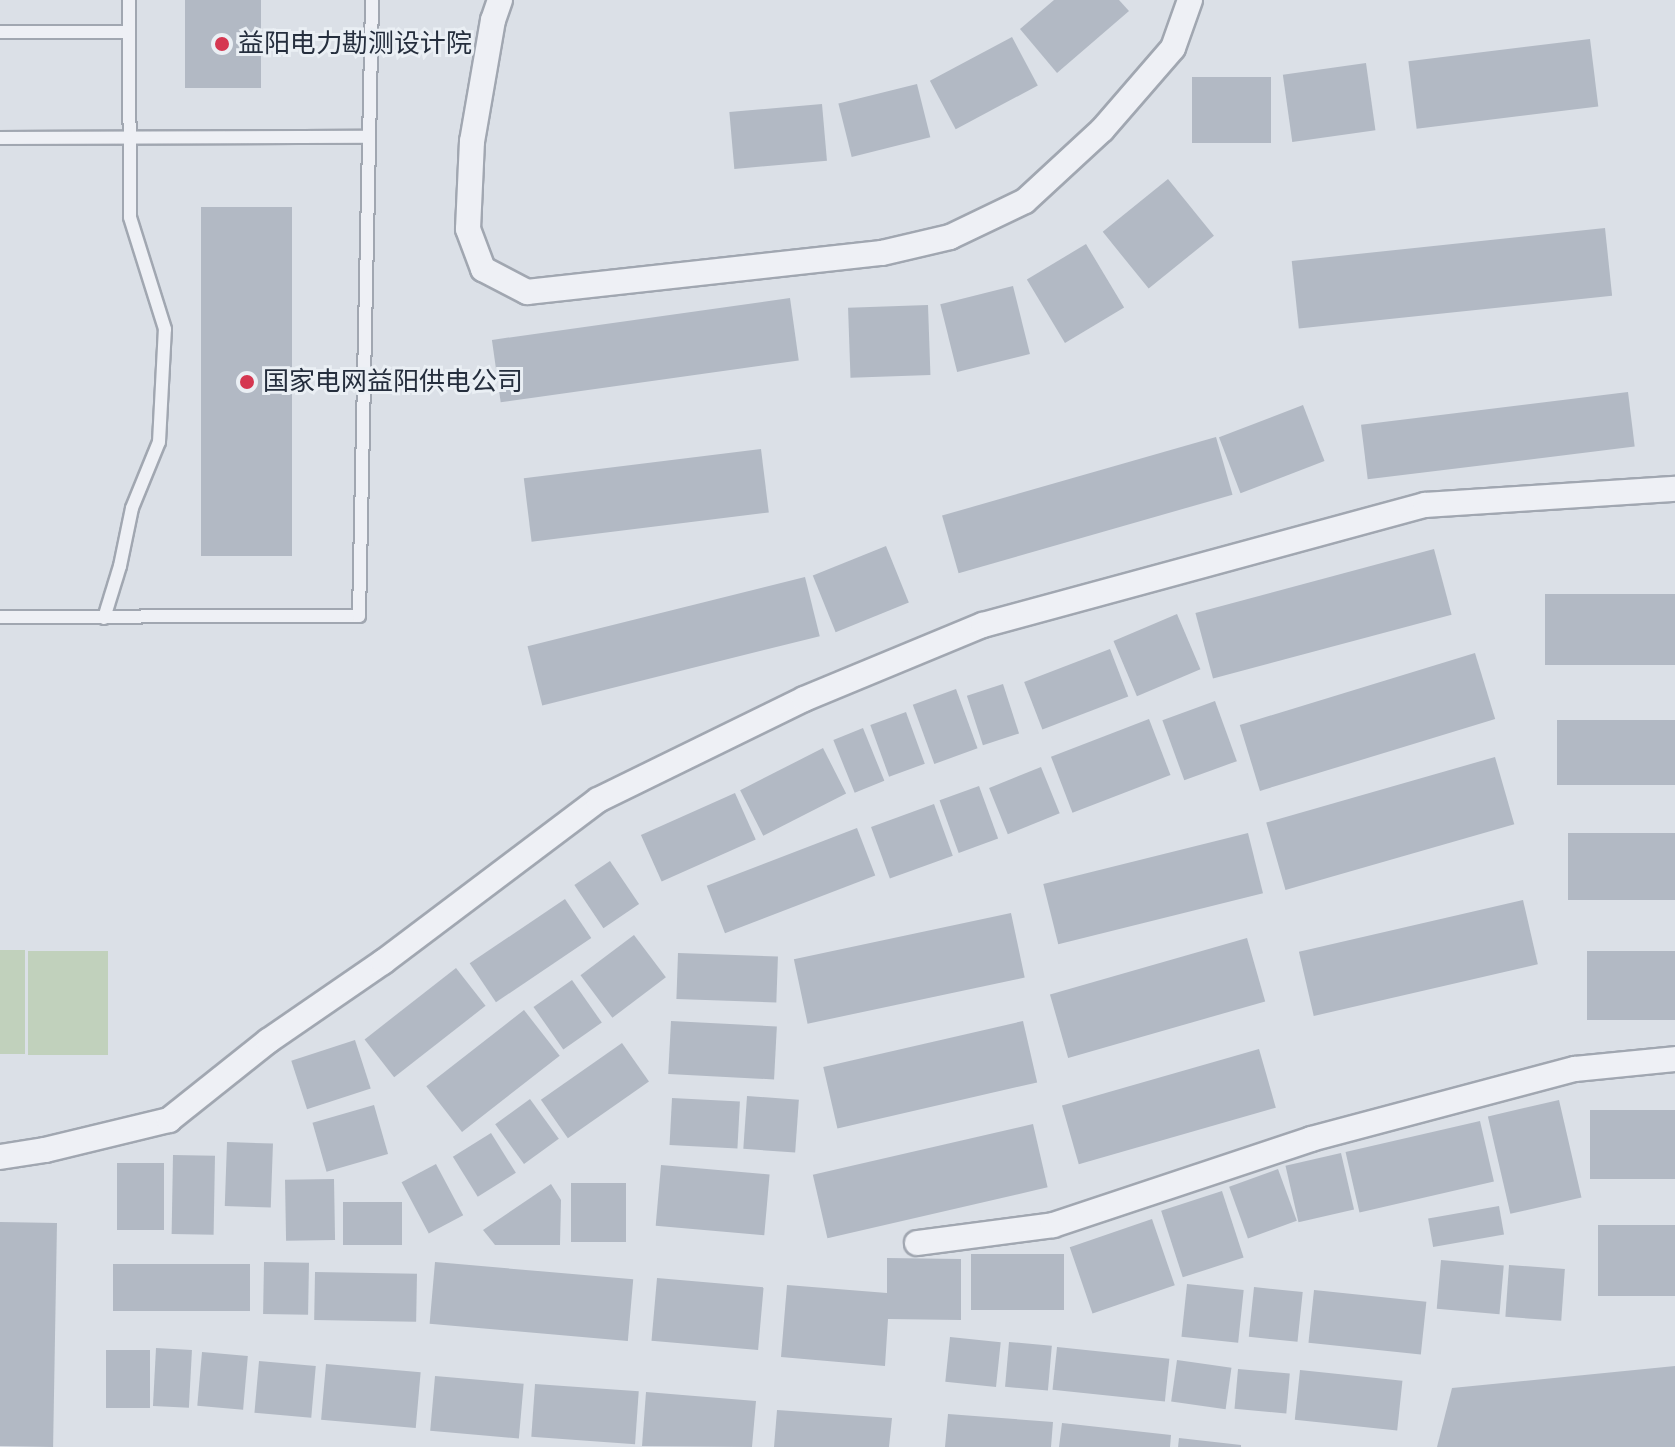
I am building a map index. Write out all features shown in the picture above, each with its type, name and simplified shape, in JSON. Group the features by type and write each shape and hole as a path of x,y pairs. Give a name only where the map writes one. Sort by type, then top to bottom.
{"street":[{"path":"500,0 493,20 472,141 468,229 483,269 527,292 882,253 950,237 1025,201 1102,130 1173,48 1190,0"},
{"path":"0,1157 45,1150 169,1120 268,1041 383,962 598,800 804,699 983,625 1425,505 1675,489"},
{"path":"917,1243 1053,1225 1311,1139 1575,1069 1675,1059"}],"lane":[{"path":"104,618 132,508 159,442 165,329 130,217 129,0"},
{"path":"0,617 359,616 372,0"},
{"path":"0,32 129,32"},
{"path":"0,138 369,137"}],"green space":[{"path":"0,950 25,950 25,1054 0,1054"},
{"path":"28,951 108,951 108,1055 28,1055"}],"building":[{"name":"益阳电力勘测设计院","path":"185,0 261,0 261,88 185,88"},
{"path":"1054,0 1119,0 1129,11 1057,73 1020,29"},
{"path":"1012,37 1038,86 956,129 930,81"},
{"path":"1590,39 1598,106 1417,129 1408,61"},
{"path":"1366,63 1375,130 1292,142 1283,75"},
{"path":"1192,77 1271,77 1271,143 1192,143"},
{"path":"917,84 930,137 852,157 838,104"},
{"path":"822,104 827,161 734,169 729,112"},
{"path":"1168,179 1214,236 1149,289 1103,232"},
{"name":"国家电网益阳供电公司","path":"201,207 292,207 292,556 201,556"},
{"path":"1605,228 1612,296 1299,329 1292,261"},
{"path":"1086,244 1124,307 1065,343 1027,280"},
{"path":"1013,286 1030,354 957,372 940,304"},
{"path":"790,298 799,360 501,402 492,340"},
{"path":"928,305 930,375 850,378 848,308"},
{"path":"1628,392 1635,447 1368,479 1361,425"},
{"path":"1303,405 1325,461 1240,493 1219,437"},
{"path":"1216,437 1233,495 959,573 942,516"},
{"path":"761,449 769,513 532,542 524,478"},
{"path":"886,546 909,603 836,632 813,576"},
{"path":"1434,549 1452,615 1213,679 1195,613"},
{"path":"805,577 820,636 542,705 527,646"},
{"path":"1545,594 1675,594 1675,665 1545,665"},
{"path":"1177,614 1200,669 1137,696 1113,641"},
{"path":"1110,649 1128,697 1042,730 1024,682"},
{"path":"1475,653 1495,719 1260,791 1240,725"},
{"path":"1003,684 1019,733 983,745 967,696"},
{"path":"956,689 978,748 934,764 913,705"},
{"path":"1215,701 1237,761 1184,780 1162,720"},
{"path":"906,712 925,764 889,777 870,725"},
{"path":"1149,719 1171,775 1072,813 1051,757"},
{"path":"1557,720 1675,720 1675,785 1557,785"},
{"path":"863,728 884,781 855,793 833,740"},
{"path":"823,748 846,793 763,836 740,790"},
{"path":"1495,757 1514,824 1286,890 1266,823"},
{"path":"1041,767 1060,813 1008,834 989,788"},
{"path":"979,786 998,839 959,853 940,800"},
{"path":"735,793 756,840 662,881 641,835"},
{"path":"934,804 953,856 890,879 871,827"},
{"path":"857,828 875,876 725,933 707,886"},
{"path":"1248,833 1263,893 1058,944 1043,884"},
{"path":"1568,833 1675,833 1675,900 1568,900"},
{"path":"610,861 639,904 603,928 574,885"},
{"path":"565,899 591,938 496,1002 470,963"},
{"path":"1523,900 1538,964 1314,1016 1299,952"},
{"path":"1011,913 1025,978 808,1024 794,959"},
{"path":"634,935 666,977 612,1018 580,975"},
{"path":"1247,938 1265,1001 1068,1058 1050,995"},
{"path":"1587,951 1675,951 1675,1020 1587,1020"},
{"path":"678,953 778,956 776,1002 676,999"},
{"path":"456,968 486,1006 394,1077 365,1039"},
{"path":"572,980 602,1023 563,1050 533,1007"},
{"path":"524,1010 560,1056 462,1132 426,1086"},
{"path":"671,1021 777,1027 774,1079 668,1074"},
{"path":"1023,1021 1037,1082 837,1129 823,1067"},
{"path":"355,1040 371,1089 307,1109 291,1061"},
{"path":"622,1043 649,1082 568,1138 541,1100"},
{"path":"1259,1049 1276,1108 1079,1164 1062,1106"},
{"path":"747,1096 799,1100 795,1152 743,1149"},
{"path":"672,1098 740,1102 737,1148 670,1145"},
{"path":"530,1099 559,1139 524,1164 495,1124"},
{"path":"1559,1100 1581,1197 1510,1214 1488,1116"},
{"path":"374,1105 388,1154 327,1172 312,1123"},
{"path":"1590,1110 1675,1110 1675,1179 1590,1179"},
{"path":"1480,1121 1494,1181 1359,1212 1346,1152"},
{"path":"1033,1124 1048,1187 827,1238 813,1175"},
{"path":"491,1133 516,1173 478,1197 453,1157"},
{"path":"227,1142 273,1144 271,1208 225,1206"},
{"path":"1341,1153 1354,1210 1299,1222 1285,1166"},
{"path":"173,1155 215,1156 214,1235 172,1234"},
{"path":"117,1163 164,1163 164,1230 117,1230"},
{"path":"436,1164 463,1215 429,1234 402,1182"},
{"path":"661,1165 770,1174 764,1235 656,1226"},
{"path":"1278,1169 1297,1221 1248,1238 1229,1187"},
{"path":"334,1179 335,1240 286,1241 285,1180"},
{"path":"571,1183 626,1183 626,1242 571,1242"},
{"path":"551,1184 561,1200 560,1245 495,1245 483,1230"},
{"path":"1222,1191 1244,1258 1183,1277 1161,1211"},
{"path":"343,1202 402,1202 402,1245 343,1245"},
{"path":"1499,1206 1504,1235 1433,1247 1428,1219"},
{"path":"1152,1219 1175,1285 1093,1314 1070,1247"},
{"path":"0,1222 57,1223 53,1447 0,1446"},
{"path":"1598,1225 1675,1225 1675,1296 1598,1296"},
{"path":"971,1254 1064,1254 1064,1310 971,1310"},
{"path":"887,1258 961,1259 961,1320 888,1319 885,1366 781,1357 787,1285 887,1293"},
{"path":"1441,1260 1504,1265 1499,1314 1437,1309"},
{"path":"264,1262 309,1263 308,1315 263,1314"},
{"path":"435,1262 633,1279 628,1341 430,1324"},
{"path":"113,1264 250,1264 250,1311 113,1311"},
{"path":"1509,1265 1565,1269 1561,1321 1505,1317"},
{"path":"315,1272 417,1274 416,1322 314,1320"},
{"path":"657,1278 764,1287 758,1350 652,1341"},
{"path":"1187,1284 1244,1290 1238,1343 1181,1337"},
{"path":"1254,1287 1303,1292 1298,1342 1249,1337"},
{"path":"1314,1290 1426,1302 1421,1355 1308,1343"},
{"path":"950,1337 1001,1342 996,1387 945,1382"},
{"path":"1009,1342 1052,1346 1048,1391 1005,1387"},
{"path":"1057,1347 1169,1359 1165,1402 1053,1390"},
{"path":"156,1348 192,1350 189,1408 153,1406"},
{"path":"106,1350 150,1350 150,1408 106,1408"},
{"path":"202,1352 248,1356 243,1410 197,1406"},
{"path":"1177,1360 1231,1368 1226,1409 1171,1402"},
{"path":"259,1361 316,1366 311,1418 254,1413"},
{"path":"326,1364 421,1372 416,1428 321,1420"},
{"path":"1675,1366 1675,1447 1437,1447 1452,1388"},
{"path":"1238,1369 1290,1374 1286,1413 1235,1409"},
{"path":"1300,1370 1402,1381 1397,1430 1295,1420"},
{"path":"435,1376 524,1384 519,1439 430,1431"},
{"path":"535,1384 639,1391 635,1444 531,1437"},
{"path":"646,1392 756,1401 752,1447 642,1446"},
{"path":"777,1410 892,1418 889,1447 774,1447"},
{"path":"948,1414 1053,1422 1051,1447 945,1447"},
{"path":"1062,1423 1171,1435 1170,1447 1059,1447"},
{"path":"1179,1438 1241,1445 1241,1447 1178,1447"}],"place":[{"name":"益阳电力勘测设计院","path":"222,44"},
{"name":"国家电网益阳供电公司","path":"247,382"}]}
